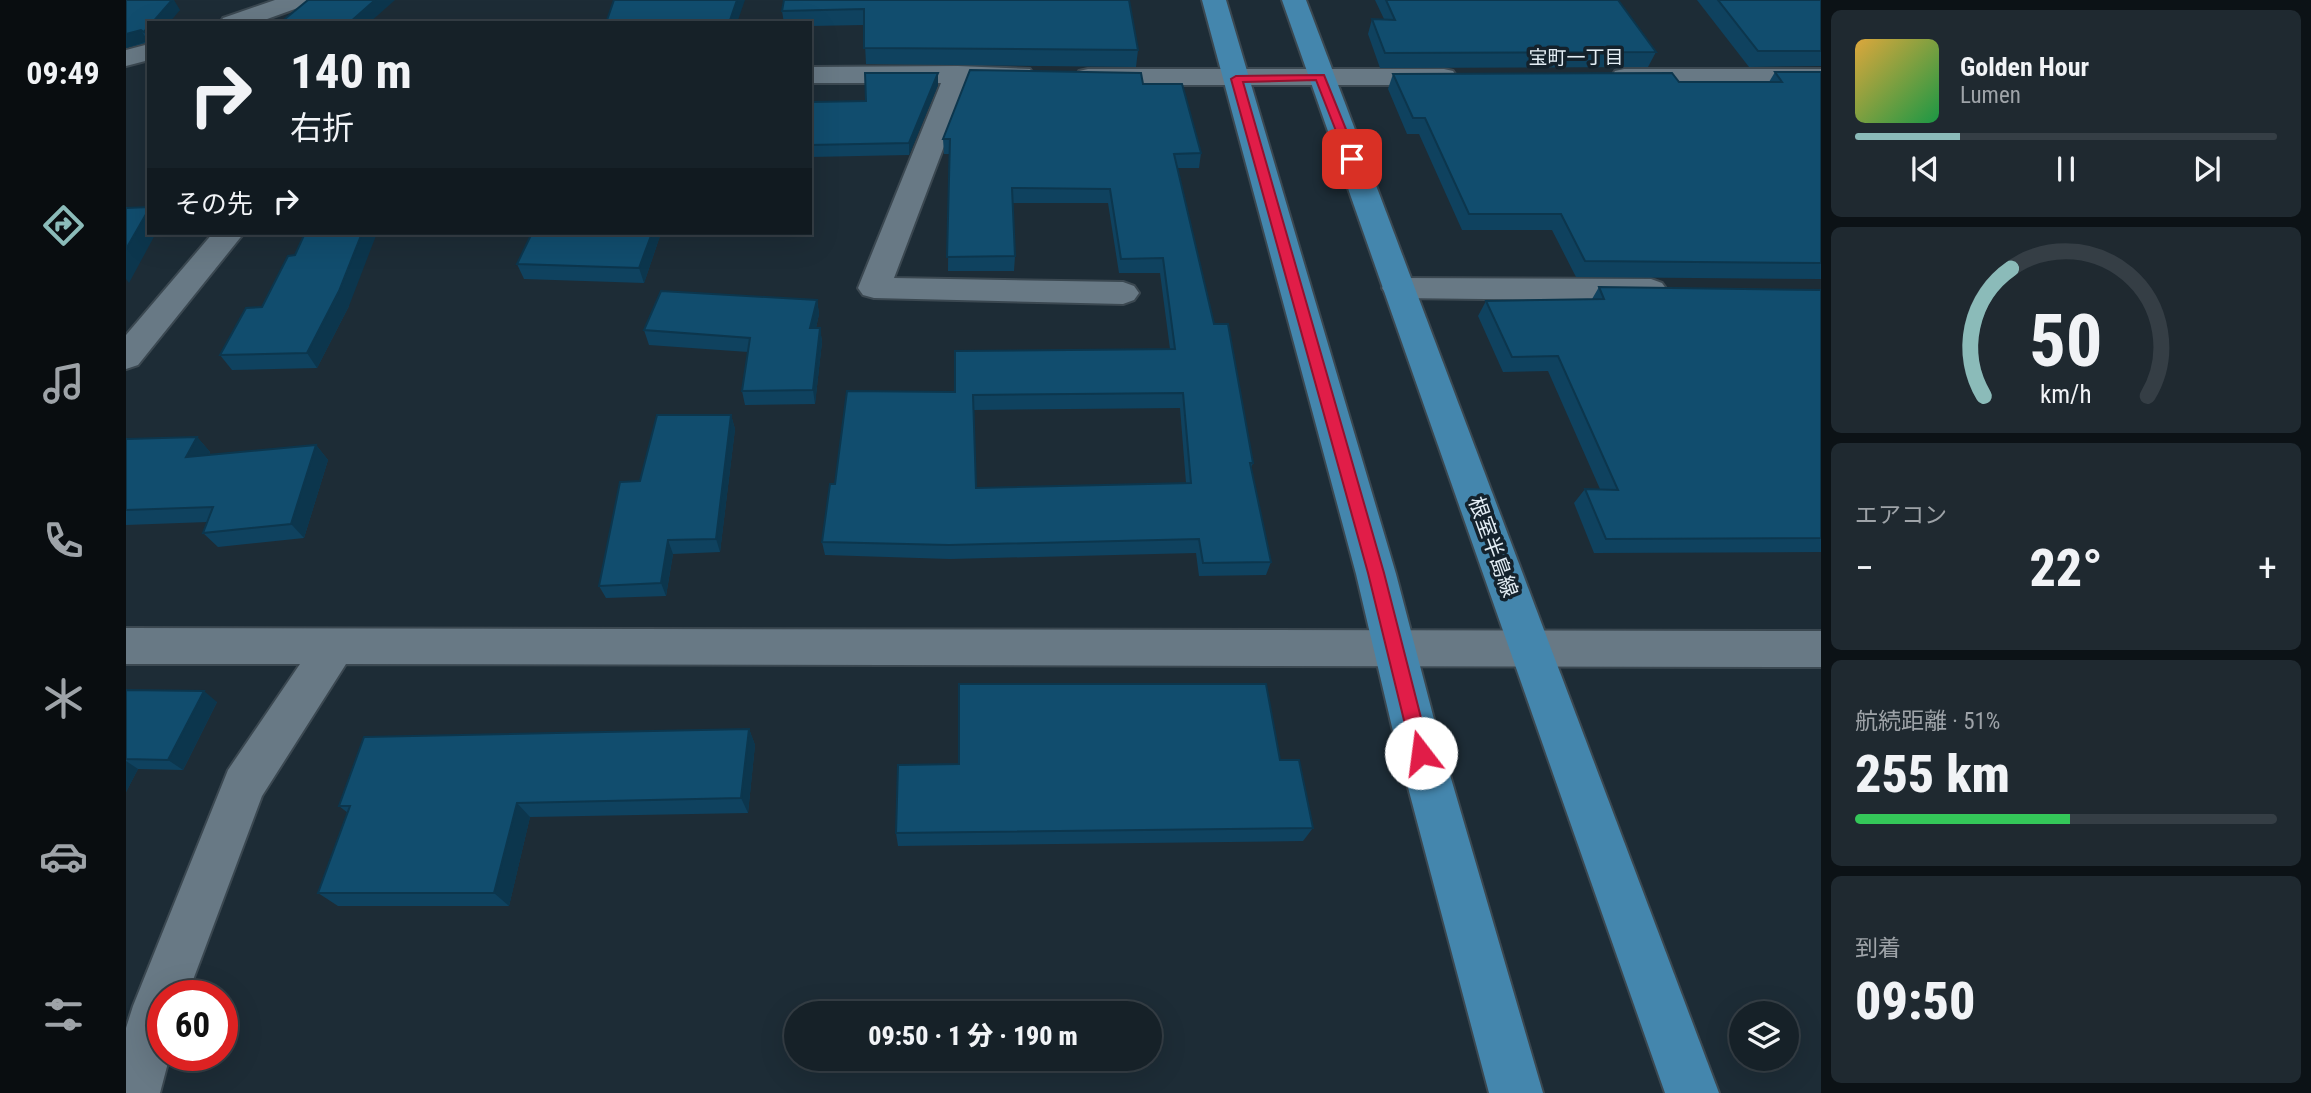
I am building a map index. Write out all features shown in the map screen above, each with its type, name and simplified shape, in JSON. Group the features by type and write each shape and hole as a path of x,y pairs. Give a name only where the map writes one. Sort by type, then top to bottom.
{"main road":[{"path":"1214,0 1395,646 1414,727 1516,1093"},
{"name":"根室半島線","path":"1294,0 1692,1093"}],"street":[{"path":"241,21 296,9"},
{"path":"126,58 147,52"},
{"path":"958,74 874,288 1123,293"},
{"path":"812,75 1040,76"},
{"path":"1067,76 1236,79 1463,77"},
{"path":"1601,77 1821,77"},
{"path":"126,357 227,235"},
{"path":"1398,288 1684,290"},
{"path":"126,646 1395,646 1821,649"},
{"path":"133,1093 158,1006 244,785 335,646"}],"building":[{"path":"126,0 172,0 154,21 147,21 144,32 141,30 126,34"},
{"path":"308,0 375,0 351,21 282,21"},
{"path":"614,0 737,0 730,21 607,21"},
{"path":"784,0 1129,0 1138,50 864,48 864,9 782,11"},
{"path":"1386,0 1618,0 1656,52 1385,53 1372,19 1395,20"},
{"path":"1718,0 1821,0 1821,51 1758,51"},
{"path":"970,70 1141,73 1143,84 1182,84 1201,153 1174,154 1214,324 1228,324 1253,463 1250,463 1271,562 1203,563 1199,539 949,545 822,542 830,484 835,484 847,391 955,392 955,351 1175,349 1163,258 1121,259 1110,189 1012,188 1015,256 947,257 950,139 943,139","holes":["1183,393 1191,483 976,488 973,395"]},
{"path":"1775,72 1821,72 1821,263 1585,261 1561,214 1469,214 1425,118 1413,118 1393,74 1672,73 1679,82 1782,82"},
{"path":"865,73 938,73 909,143 812,145 812,102 866,101"},
{"path":"147,207 147,212 126,249 126,208"},
{"path":"304,235 361,235 339,291 307,353 220,355 246,308 262,307 288,256 295,255"},
{"path":"531,235 651,235 639,268 517,264"},
{"path":"1599,287 1821,290 1821,538 1606,539 1585,489 1618,490 1558,356 1512,357 1486,301 1604,299"},
{"path":"661,291 817,300 810,328 820,328 813,390 742,391 750,338 644,330"},
{"path":"657,415 731,415 716,539 668,540 661,583 599,586 620,482 640,481"},
{"path":"197,437 186,457 316,445 291,524 203,533 213,507 126,510 126,439"},
{"path":"959,684 1266,684 1280,760 1299,760 1313,828 896,833 898,765 959,764"},
{"path":"126,690 204,691 168,760 126,759"},
{"path":"749,729 741,798 517,803 494,893 318,893 350,806 339,806 364,737"}],"district":[{"name":"宝町一丁目","path":"1576,57"}],"route":[{"path":"1352,159 1334,107 1320,77 1236,79 1376,573 1421,753"}]}
